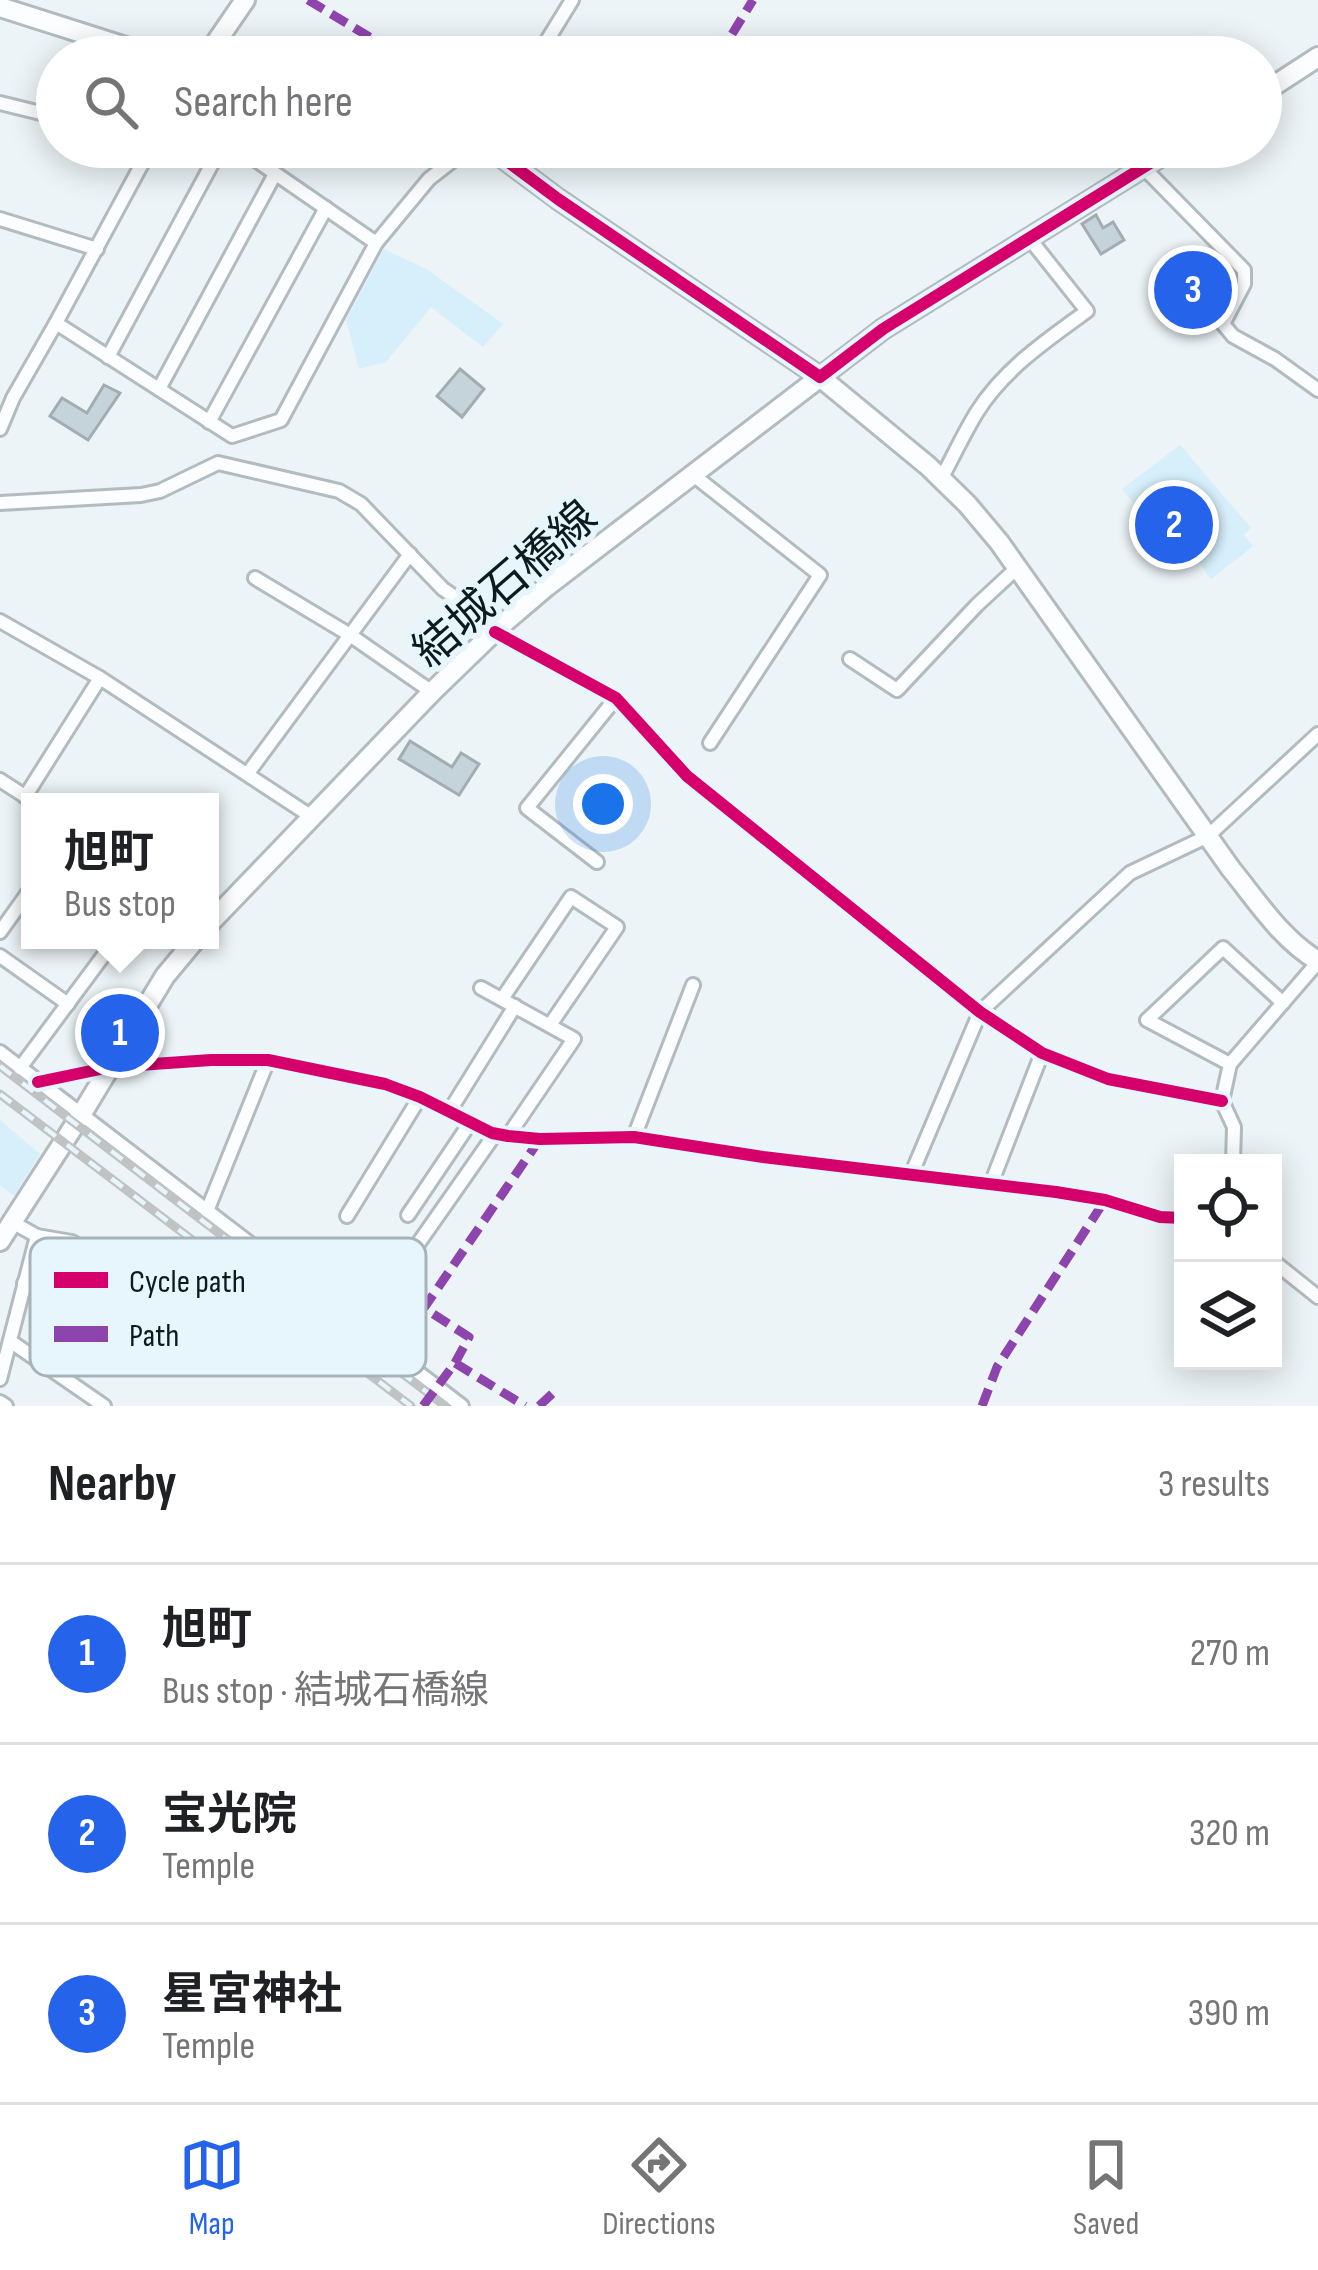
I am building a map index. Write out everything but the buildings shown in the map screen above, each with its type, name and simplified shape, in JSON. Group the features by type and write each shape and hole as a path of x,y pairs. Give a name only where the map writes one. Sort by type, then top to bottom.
{"main road":[{"path":"220,36 245,0"},
{"path":"0,8 90,36"},
{"path":"1282,80 1318,57"},
{"path":"516,168 820,377 941,479 983,521 1270,918 1318,961"},
{"name":"結城石橋線","path":"219,911 432,692 546,586 883,329 1141,168"},
{"path":"0,1241 9,1214 81,1115 164,976 187,949"}],"street":[{"path":"550,36 572,0"},
{"path":"0,103 36,112"},
{"path":"0,429 140,168"},
{"path":"108,357 210,168"},
{"path":"267,168 376,243"},
{"path":"0,502 160,491 218,463 232,436 281,420 376,243 429,179 446,168"},
{"path":"1144,168 1244,270 1244,284 1223,324 1233,336 1318,390"},
{"path":"159,389 275,174"},
{"path":"209,422 326,208"},
{"path":"2,224 97,249"},
{"path":"941,479 977,412 998,386 1031,352 1087,310 1029,238"},
{"path":"56,323 232,436"},
{"path":"218,463 339,490 361,504 443,589 497,629 616,698 687,776 980,1012 1042,1053 1108,1079 1222,1101"},
{"path":"692,474 820,575 710,742"},
{"path":"248,773 410,554"},
{"path":"850,659 897,690 1017,568"},
{"path":"255,578 432,692"},
{"path":"0,621 100,678 312,817"},
{"path":"33,793 100,678"},
{"path":"597,862 526,808 616,698"},
{"path":"911,1174 980,1012 1130,873 1208,836 1318,734"},
{"path":"449,1112 571,897 617,927 550,1025"},
{"path":"0,932 21,903"},
{"path":"1230,1064 1148,1020 1223,948 1283,1003"},
{"path":"20,1068 108,949"},
{"path":"0,956 68,1004"},
{"path":"1233,1154 1234,1127 1222,1101 1230,1064 1318,961"},
{"path":"634,1137 693,985"},
{"path":"424,1238 574,1039 481,988"},
{"path":"0,1052 242,1238"},
{"path":"991,1184 1042,1053"},
{"path":"207,1211 268,1060"},
{"path":"38,1082 110,1067 268,1060 385,1084 502,1135 634,1137 1056,1192 1174,1218"},
{"path":"347,1216 420,1097"},
{"path":"408,1215 470,1123"},
{"path":"9,1214 38,1236 49,1238"},
{"path":"1274,1262 1318,1297"},
{"path":"0,1379 30,1264"},
{"path":"25,1282 30,1285"},
{"path":"10,1341 30,1355"},
{"path":"61,1376 104,1406"},
{"path":"423,1376 462,1406"}],"shaded area":[{"path":"384,249 428,270 503,324 483,347 431,307 386,362 359,369 346,320"},
{"path":"1180,445 1251,528 1244,535 1253,546 1211,579 1182,542 1183,527 1168,508 1148,520 1122,489"},
{"path":"0,1120 40,1154 14,1196 0,1185"}],"railway":[{"path":"0,1066 225,1238"},
{"path":"0,1094 190,1238"},
{"path":"371,1376 411,1406"},
{"path":"406,1376 445,1406"}],"marked path":[{"path":"308,0 368,36"},
{"path":"731,36 753,0"},
{"path":"426,1305 540,1139"},
{"path":"982,1406 997,1367 1105,1200"},
{"path":"426,1309 469,1337 455,1363"},
{"path":"423,1406 455,1363 525,1406"},
{"path":"539,1406 553,1393"}],"cycle path":[{"path":"516,168 820,377 883,329 1142,168"},
{"path":"495,632 616,698 687,776 980,1012 1042,1053 1108,1079 1222,1101"},
{"path":"38,1082 110,1067 268,1060 385,1084 508,1136 634,1137 1056,1192 1174,1218"}],"place":[{"name":"星宮神社","path":"1193,290"},
{"name":"宝光院","path":"1174,525"},
{"name":"旭町","path":"120,1033"}]}
